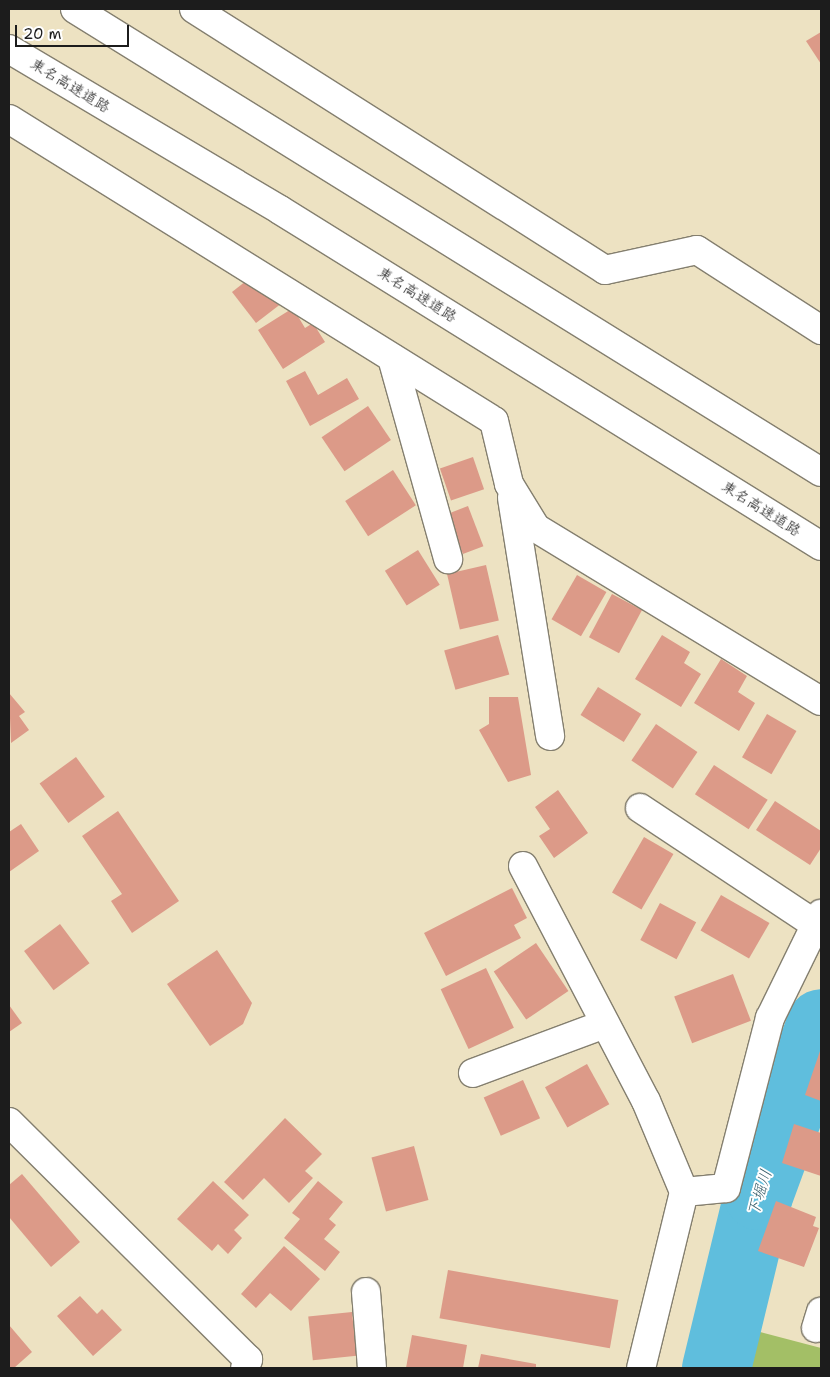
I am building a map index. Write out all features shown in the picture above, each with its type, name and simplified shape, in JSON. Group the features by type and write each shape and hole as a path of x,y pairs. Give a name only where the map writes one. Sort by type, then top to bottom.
{"main road":[{"path":"75,9 625,347 821,472"},
{"path":"194,9 604,270 697,250 821,330"},
{"name":"東名高速道路","path":"9,49 280,210 821,546"},
{"path":"9,120 494,421 509,484 550,736"},
{"path":"392,358 448,559"},
{"path":"509,484 536,528 821,701"},
{"path":"640,808 819,920 770,1018 726,1188 684,1192"},
{"path":"523,866 646,1100 684,1192 641,1368"},
{"path":"473,1072 606,1024"},
{"path":"9,1122 248,1359 245,1368"},
{"path":"366,1292 372,1368"}],"green space":[{"path":"737,1326 821,1348 821,1368 729,1368"}],"building":[{"path":"821,32 821,64 806,41"},
{"path":"246,281 282,303 256,323 232,292"},
{"path":"293,308 305,328 313,323 325,342 283,369 258,330"},
{"path":"305,371 318,395 347,378 359,399 310,426 286,381"},
{"path":"368,406 391,440 345,471 322,437"},
{"path":"473,457 484,489 451,501 440,468"},
{"path":"393,470 416,505 368,536 345,501"},
{"path":"468,506 483,546 463,554 447,514"},
{"path":"418,550 440,585 407,605 385,571"},
{"path":"486,565 499,621 460,630 447,574"},
{"path":"577,575 606,592 581,636 552,619"},
{"path":"612,594 642,610 619,653 589,637"},
{"path":"498,635 509,674 455,690 444,650"},
{"path":"662,635 690,652 684,663 701,674 681,707 635,679"},
{"path":"721,659 747,676 738,692 755,703 739,731 694,703"},
{"path":"598,687 641,714 624,742 581,715"},
{"path":"9,693 25,712 19,716 29,730 11,743"},
{"path":"489,697 518,697 531,775 508,782 479,730 489,724"},
{"path":"767,714 796,731 771,774 742,757"},
{"path":"656,724 697,752 673,788 631,760"},
{"path":"76,757 105,797 68,823 40,783"},
{"path":"714,765 768,800 749,829 695,794"},
{"path":"558,790 588,833 554,858 539,836 550,829 535,807"},
{"path":"775,801 821,831 821,848 810,865 756,830"},
{"path":"118,811 179,901 132,933 111,901 122,894 82,836"},
{"path":"21,824 39,851 9,872 9,832"},
{"path":"644,837 673,854 641,909 612,892"},
{"path":"512,888 527,918 514,925 521,938 446,976 424,933"},
{"path":"721,895 769,923 749,959 700,931"},
{"path":"660,903 696,922 676,959 640,940"},
{"path":"60,924 89,963 54,990 24,951"},
{"path":"536,943 568,991 526,1020 494,972"},
{"path":"217,950 252,1003 243,1024 210,1046 167,984"},
{"path":"486,968 514,1028 469,1049 441,989"},
{"path":"733,974 751,1021 692,1043 674,997"},
{"path":"9,1005 22,1023 9,1032"},
{"path":"821,1048 821,1101 805,1095"},
{"path":"587,1064 609,1104 567,1128 545,1087"},
{"path":"523,1080 540,1118 501,1136 484,1097"},
{"path":"285,1118 322,1154 305,1171 313,1178 289,1203 264,1178 243,1200 224,1182"},
{"path":"794,1124 821,1133 821,1176 782,1163"},
{"path":"414,1146 428,1200 386,1211 371,1157"},
{"path":"22,1174 80,1242 51,1267 9,1217 9,1185"},
{"path":"213,1181 249,1215 234,1230 242,1238 228,1254 218,1244 212,1251 177,1219"},
{"path":"318,1181 343,1202 329,1219 336,1225 324,1239 340,1252 325,1271 284,1238 300,1219 292,1213"},
{"path":"776,1201 816,1217 813,1226 819,1228 804,1267 758,1251"},
{"path":"284,1246 320,1279 291,1311 270,1293 256,1308 241,1294"},
{"path":"448,1270 618,1300 610,1348 439,1318"},
{"path":"80,1296 97,1314 102,1309 122,1330 93,1356 57,1316"},
{"path":"352,1312 357,1356 313,1360 308,1317"},
{"path":"9,1325 32,1352 14,1368 9,1368"},
{"path":"412,1335 467,1345 463,1368 406,1368"},
{"path":"481,1354 536,1364 536,1368 478,1368"}],"waterway":[{"name":"下堀川","path":"716,1368 758,1195 821,1023"}]}
